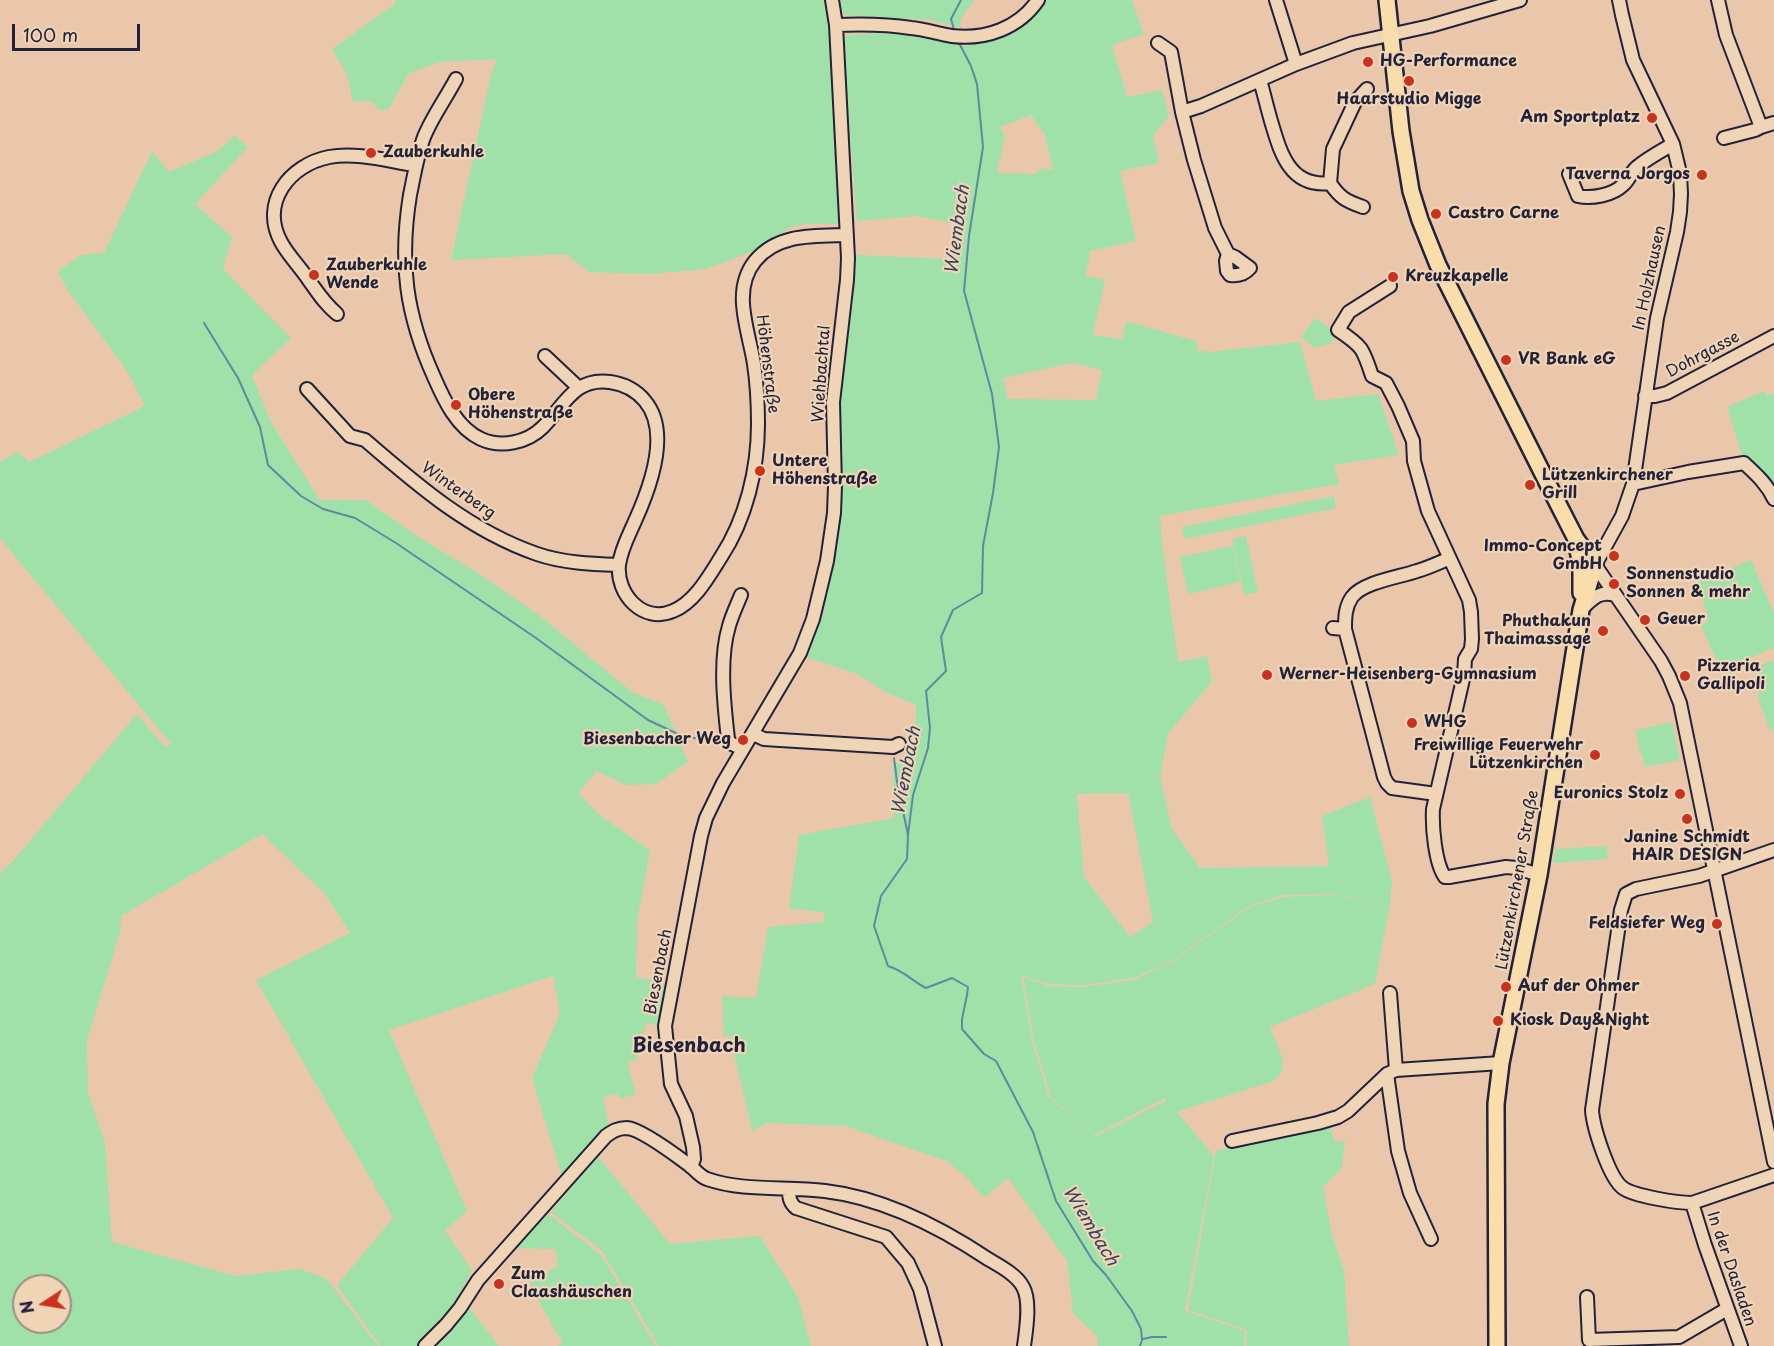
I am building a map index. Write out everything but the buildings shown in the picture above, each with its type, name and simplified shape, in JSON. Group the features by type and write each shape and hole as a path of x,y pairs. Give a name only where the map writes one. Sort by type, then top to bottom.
{"main road":[{"path":"1387,0 1401,131 1409,182 1420,220 1438,265 1576,540 1595,565"},
{"path":"1576,540 1581,565 1581,610"},
{"name":"Lützenkirchener Straße","path":"1497,1346 1496,1104 1501,1063 1539,875 1581,610 1595,565"}],"street":[{"name":"Wiehbachtal","path":"753,734 800,653 813,619 834,513 836,486 833,402 847,280 848,235 836,25 832,0"},
{"path":"836,25 865,24 911,28 957,36 1000,31 1020,20 1038,0"},
{"path":"1276,0 1296,64"},
{"path":"1182,112 1201,106 1296,64 1353,43 1431,26 1520,0"},
{"name":"In Holzhausen","path":"1595,565 1622,516 1633,484 1657,318 1680,212 1680,173 1673,144 1633,60 1619,0"},
{"path":"1718,0 1726,35 1761,127"},
{"path":"1158,43 1171,52 1194,160 1215,228 1228,254"},
{"path":"456,79 425,135 415,165 405,225 406,284 415,330 422,351 451,411 465,429 482,440 501,444 515,443 529,438 542,429 564,400 579,388 592,382 605,381 620,384 632,389 643,399 652,411 656,427 657,442 654,463 642,504 619,565"},
{"path":"1260,80 1283,159 1298,175 1311,182 1330,183"},
{"path":"1363,207 1346,201 1338,195 1330,183 1333,149 1355,102 1367,89"},
{"path":"1724,138 1774,123"},
{"path":"1569,174 1578,196 1605,194 1617,190 1634,169 1673,144"},
{"path":"338,314 324,303 281,242 275,226 274,212 278,192 288,178 304,166 328,157 370,158 415,165"},
{"name":"Höhenstraße","path":"619,565 620,582 624,592 633,605 646,611 662,614 673,612 697,593 727,549 743,509 754,470 758,424 754,365 743,306 743,287 748,272 755,261 771,246 793,238 848,235"},
{"path":"1390,286 1349,312 1338,330 1363,349 1372,376 1386,383 1398,406 1413,441 1413,461 1428,511 1448,559 1461,582 1471,612 1471,649 1465,659 1464,675 1432,809 1432,823 1441,870 1444,877 1506,867 1539,875"},
{"name":"Dohrgasse","path":"1645,396 1667,393 1774,336"},
{"path":"544,356 579,388"},
{"name":"Winterberg","path":"307,388 350,436 364,440 445,506 495,538 539,555 582,563 619,565"},
{"path":"1633,484 1744,463 1770,490 1774,499"},
{"path":"1576,540 1594,546 1607,543"},
{"path":"1436,794 1392,788 1387,783 1339,628 1350,600 1361,589 1448,559"},
{"path":"1595,565 1652,646 1676,690 1774,1162"},
{"path":"1581,610 1598,595 1604,593 1615,595"},
{"path":"741,595 726,641 723,690 728,739 743,749"},
{"path":"753,734 764,739 893,747 899,744"},
{"name":"Biesenbach","path":"691,1167 694,1159 693,1148 686,1116 672,1084 665,1026 706,818 723,783 753,734"},
{"path":"1774,850 1714,872 1636,889 1626,894 1621,910 1592,1110 1593,1125 1610,1169 1618,1184 1629,1191 1681,1203 1692,1203 1774,1175"},
{"path":"1390,993 1391,1072 1398,1151 1410,1193 1431,1239"},
{"path":"1232,1141 1318,1124 1338,1117 1353,1107 1391,1072 1501,1063"},
{"path":"425,1346 460,1308 478,1280 606,1136 615,1130 624,1128 632,1129 651,1140 691,1167 700,1176 722,1183 825,1191 864,1199 912,1216 959,1240 1014,1277 1023,1287 1027,1299 1024,1346"},
{"path":"789,1190 789,1197 796,1208 886,1237 908,1263 920,1289 935,1346"},
{"name":"In der Dasladen","path":"1692,1203 1741,1346"},
{"path":"1587,1297 1590,1340 1679,1337 1727,1309"}],"green space":[{"path":"395,0 825,0 830,56 833,57 841,224 807,224 790,227 756,250 706,269 649,274 589,272 566,254 451,260 491,74 497,59 440,62 409,73 388,110 379,110 371,101 353,102 347,75 332,49 395,4"},
{"path":"838,0 974,0 960,20 961,28 931,20 844,15"},
{"path":"1043,0 1132,0 1144,34 1112,45 1127,97 1162,90 1169,116 1153,136 1159,163 1120,171 1136,241 1090,251 1086,276 1105,280 1093,335 1122,339 1126,321 1198,342 1196,350 1210,352 1300,342 1316,401 1378,394 1399,455 1334,465 1339,484 1160,516 1178,662 1207,656 1212,681 1168,734 1160,776 1172,829 1200,868 1329,866 1322,816 1370,797 1392,881 1375,984 1270,1027 1284,1062 1281,1063 1283,1071 1273,1081 1177,1112 1214,1156 1185,1311 1245,1331 1244,1346 1097,1346 1098,1337 1073,1313 1067,1261 1008,1178 984,1198 967,1178 947,1161 845,1126 768,1123 752,1131 730,1036 724,1037 722,996 756,998 768,927 823,922 825,912 789,909 799,835 894,818 893,762 914,765 916,705 886,692 855,673 805,657 826,592 840,521 841,394 856,255 954,259 958,224 918,216 857,221 843,40 847,35 906,34 964,46 993,38 1024,24","holes":["1031,115 1045,135 1053,170 1042,168 1036,174 997,173 1005,136 1000,127","1073,363 1102,370 1096,400 1008,399 1003,378","1128,793 1153,922 1130,937 1084,877 1077,794","1330,894 1381,902 1330,895 1283,897 1248,908 1173,961 1134,980 1082,987 1048,986 1023,977 1034,1041 1051,1097 1092,1135 1049,1097 1032,1041 1021,975 1048,984 1082,985 1134,978 1173,960 1247,907 1283,895","1165,1098 1166,1101 1092,1136"]},
{"path":"235,135 248,147 195,204 232,237 223,269 291,338 252,375 271,422 320,500 366,500 540,616 632,692 664,705 688,762 656,784 626,785 597,771 578,793 602,817 650,850 637,922 636,977 670,985 662,1026 646,1023 636,1060 627,1062 636,1094 619,1099 617,1093 603,1097 609,1125 562,1177 532,1078 560,1013 553,976 389,1030 467,1211 445,1231 472,1270 459,1295 499,1346 380,1346 337,1285 393,1218 256,980 350,933 325,894 262,834 121,916 120,933 87,1040 88,1093 105,1142 112,1242 236,1276 299,1269 327,1279 378,1346 0,1346 0,873 12,862 137,714 165,747 171,744 0,538 0,462 17,452 29,462 141,408 144,404 127,371 66,288 58,271 81,255 104,253 152,151 169,172 218,151"},
{"path":"1315,318 1337,334 1331,343 1315,348 1301,337"},
{"path":"1764,391 1767,396 1774,393 1774,490 1743,458 1727,407"},
{"path":"1334,496 1336,508 1185,539 1182,527"},
{"path":"1246,536 1258,592 1244,595 1232,539"},
{"path":"1233,546 1240,582 1188,594 1180,557"},
{"path":"1751,560 1774,613 1774,651 1772,648 1722,672 1701,626 1709,620 1697,582"},
{"path":"1774,660 1774,728 1770,730 1759,701 1756,667"},
{"path":"1672,722 1680,760 1645,767 1639,751 1636,730"},
{"path":"1607,846 1608,859 1553,863 1555,849"},
{"path":"1330,1126 1335,1142 1345,1141 1342,1168 1323,1187 1332,1235 1344,1270 1349,1346 1246,1346 1247,1330 1188,1310 1216,1151"},
{"path":"597,1155 670,1244 760,1236 798,1297 811,1346 659,1346 602,1251 551,1212"},
{"path":"548,1214 601,1255 656,1346 558,1346 562,1342 529,1284 558,1266 555,1249 511,1248"}],"waterway":[{"name":"Wiembach","path":"955,33 951,19 961,0"},
{"name":"Wiembach","path":"958,41 977,84 983,147 969,236 964,291 992,394 999,447 983,546 982,593 953,610 941,637 946,671 926,691 930,728 928,748 913,795 907,859 881,896 874,926 888,966 926,988 952,978 968,987 962,1029 984,1054 996,1061 1033,1132 1056,1201 1093,1261 1132,1311 1141,1329 1140,1346"},
{"path":"831,53 832,69"},
{"path":"204,323 238,378 260,427 268,465 301,496 323,509 355,518 396,543 536,638 648,720 680,735 704,740"},
{"path":"894,758 908,835"},
{"path":"1143,1339 1166,1337"}],"place":[{"name":"HG-Performance","path":"1368,62"},
{"name":"Haarstudio Migge","path":"1409,81"},
{"name":"Am Sportplatz","path":"1652,118"},
{"name":"Zauberkuhle","path":"371,153"},
{"name":"Taverna Jorgos","path":"1702,175"},
{"name":"Castro Carne","path":"1436,214"},
{"name":"Zauberkuhle Wende","path":"314,275"},
{"name":"Kreuzkapelle","path":"1393,277"},
{"name":"VR Bank eG","path":"1506,360"},
{"name":"Obere Höhenstraße","path":"456,405"},
{"name":"Untere Höhenstraße","path":"760,471"},
{"name":"Lützenkirchener Grill","path":"1530,485"},
{"name":"Immo-Concept GmbH","path":"1614,556"},
{"name":"Sonnenstudio Sonnen & mehr","path":"1614,584"},
{"name":"Geuer","path":"1645,620"},
{"name":"Phuthakun Thaimassage","path":"1603,631"},
{"name":"Werner-Heisenberg-Gymnasium","path":"1267,675"},
{"name":"Pizzeria Gallipoli","path":"1685,676"},
{"name":"WHG","path":"1412,723"},
{"name":"Biesenbacher Weg","path":"743,740"},
{"name":"Freiwillige Feuerwehr Lützenkirchen","path":"1595,755"},
{"name":"Euronics Stolz","path":"1680,794"},
{"name":"Janine Schmidt HAIR DESIGN","path":"1687,819"},
{"name":"Feldsiefer Weg","path":"1717,924"},
{"name":"Auf der Ohmer","path":"1506,987"},
{"name":"Kiosk Day&Night","path":"1498,1021"},
{"name":"Zum Claashäuschen","path":"499,1284"}],"district":[{"name":"Biesenbach","path":"689,1046"}]}
